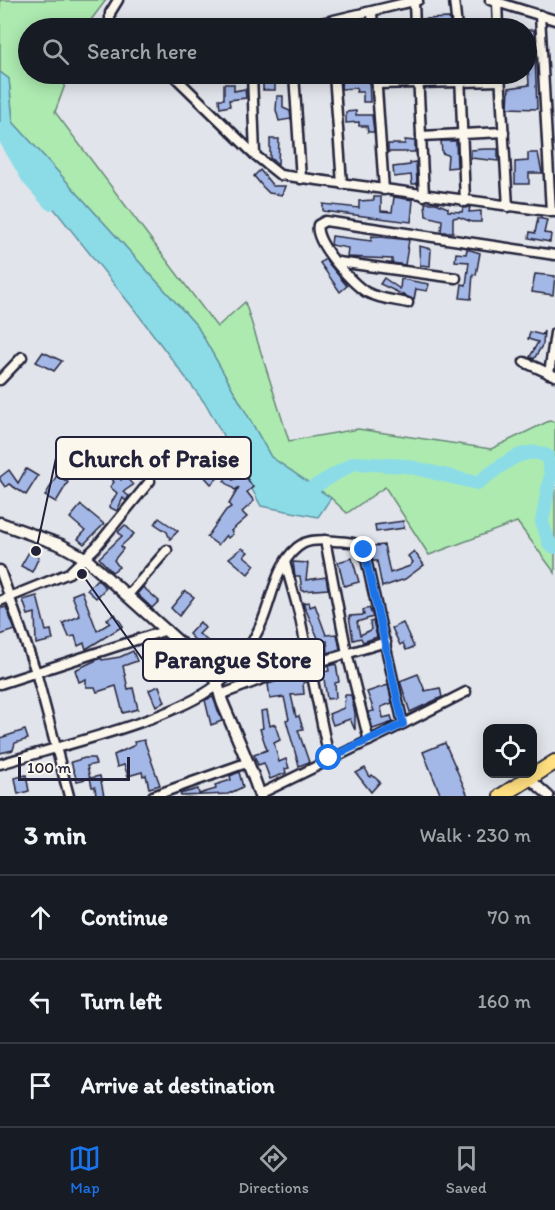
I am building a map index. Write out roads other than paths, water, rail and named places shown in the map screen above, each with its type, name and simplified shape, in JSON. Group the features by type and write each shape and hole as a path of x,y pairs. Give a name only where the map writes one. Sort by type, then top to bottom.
{"main road":[{"path":"501,796 555,762"}],"street":[{"path":"110,18 110,13 118,0"},
{"path":"353,18 416,0 415,18"},
{"path":"454,0 456,18"},
{"path":"497,18 494,1 555,20"},
{"path":"372,12 372,18"},
{"path":"182,84 255,155 280,175 553,212 540,15"},
{"path":"252,84 255,155"},
{"path":"295,84 301,179"},
{"path":"335,84 342,184"},
{"path":"384,190 377,84 418,84 424,196"},
{"path":"460,84 465,201"},
{"path":"501,84 508,207"},
{"path":"421,136 504,132"},
{"path":"408,303 366,292 356,285 318,236 317,228 323,222 555,255"},
{"path":"338,262 456,278"},
{"path":"524,362 552,375 555,333"},
{"path":"0,380 22,357"},
{"path":"0,601 61,577 85,558 150,481"},
{"path":"0,523 61,545 85,558 209,669 249,762 260,795 329,758 369,741 466,692"},
{"path":"325,540 347,653 369,741"},
{"path":"219,689 257,632 285,562 305,543 325,540 357,543 364,550 403,724"},
{"path":"128,595 167,550"},
{"path":"285,562 310,664 329,758"},
{"path":"0,570 36,672 69,796"},
{"path":"0,684 167,630"},
{"path":"0,764 162,713 219,689 386,642"},
{"path":"153,796 249,762"},
{"path":"530,779 549,796"}],"water":[{"path":"0,72 9,79 13,122 197,326 271,457 331,498 318,517 261,506 207,406 134,309 0,141"}],"waterway":[{"path":"0,129 29,179 50,203"},
{"path":"300,495 354,463 406,466 477,483 520,455 538,453 547,456 551,473 542,522 550,545 555,547"}],"place":[{"name":"Church of Praise","path":"36,551"},
{"name":"Parangue Store","path":"82,574"}]}
